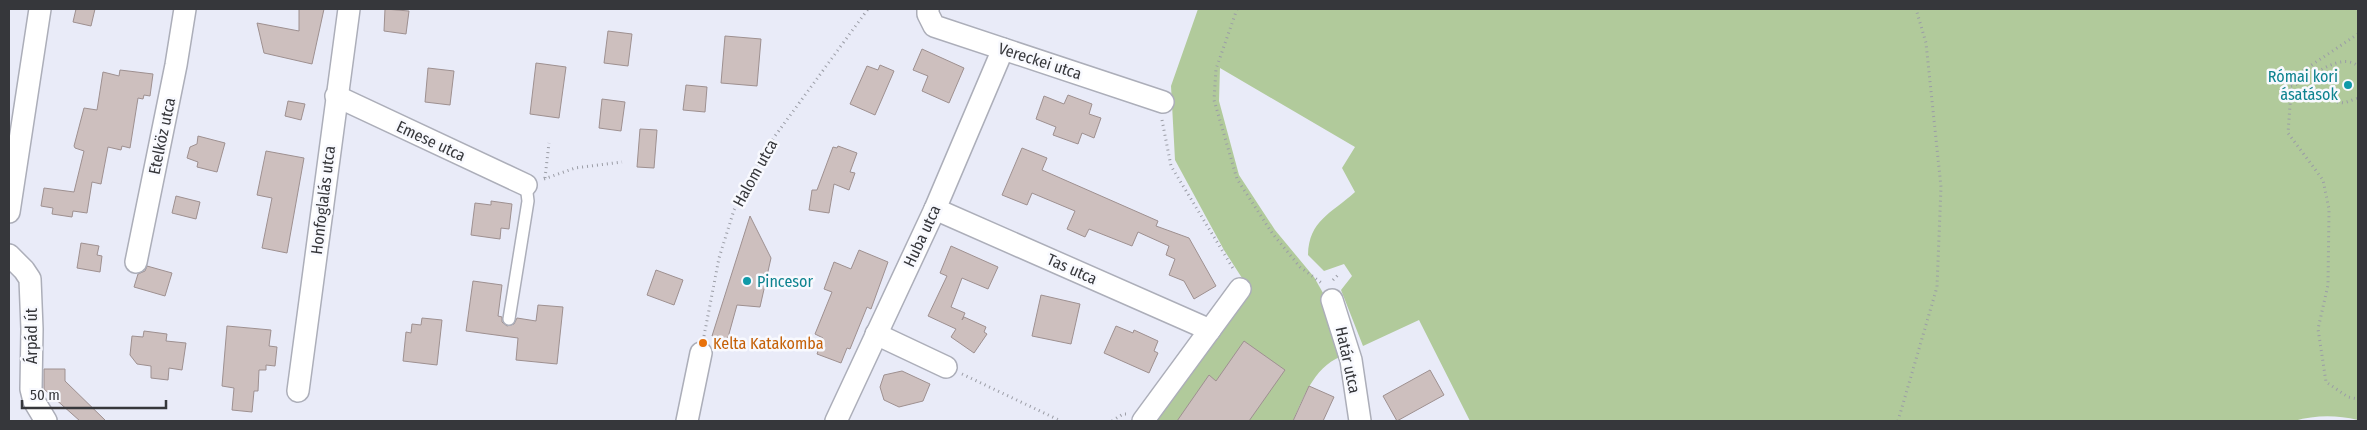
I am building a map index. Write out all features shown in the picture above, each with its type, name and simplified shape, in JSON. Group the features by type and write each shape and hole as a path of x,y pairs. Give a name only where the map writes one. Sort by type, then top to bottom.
{"street":[{"path":"9,212 40,9"},
{"name":"Etelköz utca","path":"136,262 176,65 185,9"},
{"name":"Honfoglalás utca","path":"298,391 349,9"},
{"name":"Vereckei utca","path":"928,9 928,14 934,26 1163,102"},
{"name":"Huba utca","path":"836,421 934,209 1003,49"},
{"name":"Emese utca","path":"336,96 536,182"},
{"name":"Tas utca","path":"934,209 1210,330"},
{"name":"Árpád út","path":"9,255 30,279 32,329 31,389 34,401 46,421"},
{"path":"1143,421 1240,289"},
{"name":"Határ utca","path":"1332,300 1351,360 1360,421"},
{"path":"876,334 946,367"},
{"path":"687,421 701,353"}],"lane":[{"path":"510,319 528,201 536,182"}],"path":[{"name":"Halom utca","path":"701,353 720,258 734,210 749,178 774,136 868,9"},
{"path":"1236,9 1216,69 1214,100 1237,179 1272,234 1300,268 1322,282 1332,300"},
{"path":"1898,421 1937,286 1938,267 1941,187 1926,43 1916,9"},
{"path":"2358,34 2292,78 2288,133 2323,180 2328,209 2328,285 2318,329 2326,382 2348,397 2358,399"},
{"path":"2291,86 2298,84 2338,61 2346,60 2358,66"},
{"path":"2336,102 2344,103 2358,98"},
{"path":"1163,102 1163,133 1171,166 1242,282 1240,289"},
{"path":"536,182 549,143"},
{"path":"536,182 575,168 622,162"},
{"path":"946,367 1061,421"}],"green space":[{"path":"1198,9 2358,9 2358,420 2326,416 2294,421 1470,421 1419,320 1363,346 1341,290 1352,276 1344,264 1324,271 1308,255 1312,233 1317,225 1355,192 1342,168 1355,147 1220,68 1219,101 1239,175 1275,230 1314,277 1332,309 1346,355 1336,359 1319,372 1307,390 1293,421 1154,421 1251,292 1224,250 1175,160 1171,86"}],"building":[{"path":"76,9 95,9 91,26 73,22"},
{"path":"299,9 324,9 312,64 264,53 257,23 299,31"},
{"path":"385,9 409,11 406,34 384,31"},
{"path":"608,31 632,34 628,66 604,63"},
{"path":"725,36 761,39 757,86 721,83"},
{"path":"922,49 964,68 949,103 922,91 928,76 913,70"},
{"path":"536,63 566,67 559,118 530,114"},
{"path":"880,65 894,71 875,115 850,104 867,66 878,70"},
{"path":"428,68 454,71 450,105 425,102"},
{"path":"120,70 153,74 150,96 144,95 143,99 138,98 130,148 122,146 121,150 108,147 101,184 92,182 87,213 73,211 72,217 52,214 53,208 41,206 44,188 74,192 84,151 74,146 84,108 97,110 103,72 119,76"},
{"path":"686,85 707,87 705,112 683,110"},
{"path":"1068,95 1092,104 1089,114 1101,118 1094,138 1082,133 1078,144 1053,135 1056,127 1036,119 1044,96 1064,104"},
{"path":"602,99 625,102 621,131 599,128"},
{"path":"288,101 305,104 301,120 285,116"},
{"path":"640,129 657,130 654,168 637,167"},
{"path":"198,136 225,143 217,172 197,167 198,162 187,158 190,147 197,144"},
{"path":"838,146 857,153 850,172 855,173 849,190 834,184 829,213 809,210 812,190 817,190 833,147 837,148"},
{"path":"1022,148 1047,158 1042,170 1158,221 1156,226 1189,238 1216,286 1194,299 1184,281 1169,275 1175,259 1166,255 1169,246 1138,232 1132,246 1089,229 1085,237 1067,229 1075,211 1032,193 1027,205 1002,195"},
{"path":"266,151 304,158 287,253 262,248 272,198 257,195"},
{"path":"176,196 200,202 196,219 172,213"},
{"path":"491,201 512,204 509,229 501,228 500,239 471,235 475,203 491,205"},
{"name":"Pincesor","path":"750,216 771,258 760,307 737,305 727,341 712,336"},
{"path":"81,243 99,246 97,255 102,256 100,272 77,268"},
{"path":"951,246 998,267 988,289 962,278 951,307 965,313 962,320 964,317 986,327 984,332 987,334 974,353 951,337 956,329 928,316 947,276 940,273"},
{"path":"859,250 888,262 871,309 867,307 850,349 847,348 841,363 817,354 823,338 815,334 832,292 824,289 834,262 851,269"},
{"path":"147,266 172,273 165,296 134,287 138,274 145,271"},
{"path":"656,270 683,280 674,305 647,295"},
{"path":"473,281 502,285 498,316 502,317 502,322 507,326 514,324 517,318 536,321 538,305 563,307 557,364 516,360 518,338 466,331"},
{"path":"1041,295 1080,304 1071,344 1032,336"},
{"path":"422,318 442,320 437,365 403,361 406,332 411,333 412,324 421,325"},
{"path":"227,326 271,330 269,346 277,347 275,366 266,365 266,370 259,370 258,391 254,391 252,412 232,410 234,388 222,386"},
{"path":"1116,326 1133,333 1134,330 1158,341 1154,351 1158,353 1149,373 1104,353"},
{"path":"144,331 167,334 166,341 186,343 182,370 169,368 168,380 151,378 151,366 137,364 130,355 132,336 143,337"},
{"path":"1244,341 1285,370 1249,421 1177,421 1209,375 1216,381"},
{"path":"44,369 65,369 65,381 106,421 80,421 44,389"},
{"path":"1430,370 1444,395 1397,421 1383,396"},
{"path":"902,371 930,384 923,401 899,407 884,400 880,387 884,375"},
{"path":"1309,386 1334,397 1323,421 1293,421"}],"place":[{"name":"Római kori ásatások","path":"2348,85"},
{"name":"Pincesor","path":"747,281"},
{"name":"Kelta Katakomba","path":"703,343"}]}
